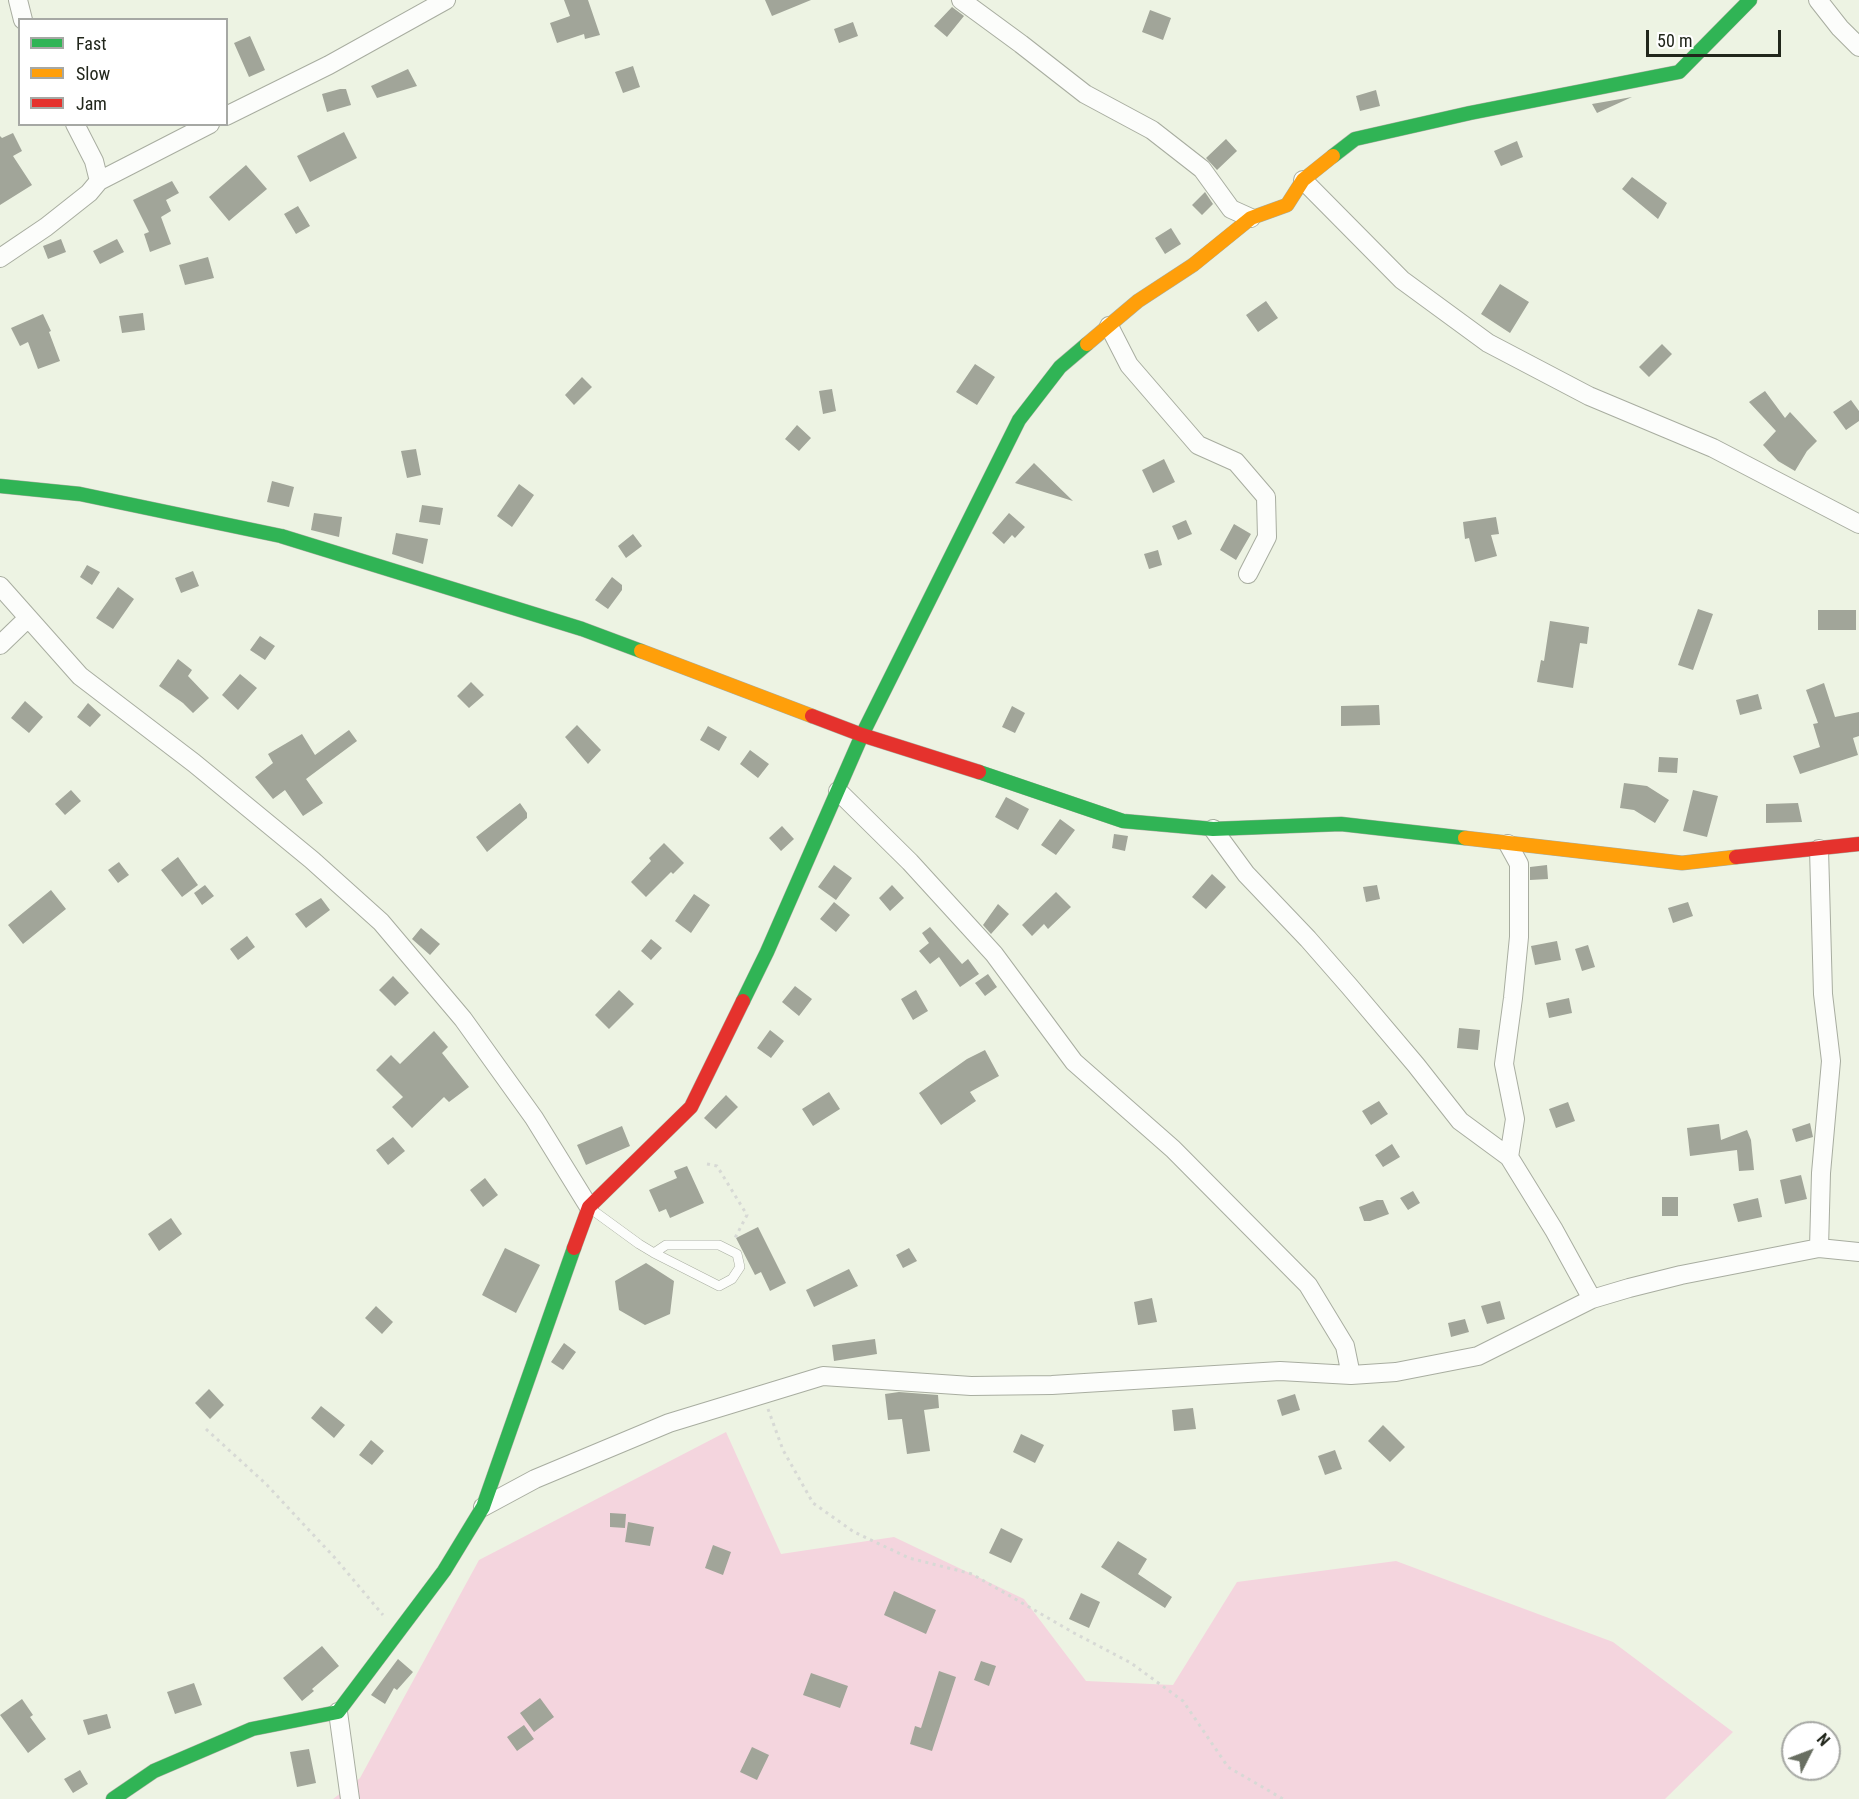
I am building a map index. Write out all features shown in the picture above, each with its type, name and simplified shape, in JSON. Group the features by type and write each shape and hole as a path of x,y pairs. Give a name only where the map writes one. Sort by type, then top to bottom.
{"street":[{"path":"18,0 22,18"},
{"path":"228,115 329,65 446,0"},
{"path":"961,0 1085,94 1152,130 1202,169 1231,209 1251,218"},
{"path":"112,1799 154,1772 252,1729 338,1712 444,1571 483,1507 589,1207 691,1107 768,952 862,735 1019,420 1060,367 1138,301 1193,265 1251,218 1287,204 1303,180 1355,139 1470,113 1680,72 1750,0"},
{"path":"1818,0 1840,28 1859,47"},
{"path":"76,126 94,161 99,181"},
{"path":"0,258 46,227 89,193 99,181 206,126"},
{"path":"1303,180 1402,280 1488,343 1589,396 1713,448 1859,524"},
{"path":"1109,326 1129,365 1198,445 1236,462 1266,497 1267,537 1248,574"},
{"path":"0,486 80,494 281,536 582,629 862,735 1025,786 1123,821 1213,829 1341,824 1682,863 1859,844"},
{"path":"0,586 80,676 194,763 312,860 381,922 463,1019 534,1118 589,1207"},
{"path":"0,645 28,618"},
{"path":"838,791 910,862 994,954 1074,1062 1173,1149 1308,1285 1345,1346 1351,1375"},
{"path":"1213,829 1246,874 1350,987 1460,1121 1509,1157 1554,1230 1592,1299"},
{"path":"1508,844 1519,864 1519,937 1504,1064 1515,1119 1509,1157"},
{"path":"1819,849 1823,994 1831,1061 1821,1173 1819,1248"},
{"path":"483,1507 535,1479 669,1423 823,1376 971,1386 1052,1385 1280,1371 1351,1375 1396,1372 1478,1356 1592,1299 1681,1275 1819,1248 1859,1252"},
{"path":"338,1712 350,1799"}],"lane":[{"path":"589,1207 639,1244 654,1252 719,1286 732,1279 740,1267 737,1254 719,1245 666,1245 654,1252"}],"path":[{"path":"707,1164 717,1166 747,1215 729,1250"},
{"path":"763,1394 783,1450 813,1503 854,1532 909,1558 972,1574 1131,1663 1183,1701 1227,1767 1283,1799"},
{"path":"206,1429 266,1484 335,1558 398,1633"}],"shaded area":[{"path":"726,1432 781,1554 894,1537 1024,1599 1086,1681 1173,1685 1237,1582 1396,1561 1613,1642 1733,1732 1665,1799 333,1799 360,1778 479,1560"}],"building":[{"path":"564,0 588,0 600,35 585,39 584,34 557,43 550,23 570,16"},
{"path":"765,0 811,0 772,16"},
{"path":"952,7 964,16 947,37 934,26"},
{"path":"1150,10 1171,18 1163,40 1142,32"},
{"path":"853,22 858,36 839,43 834,29"},
{"path":"250,36 265,70 249,77 234,43"},
{"path":"633,66 640,87 623,93 615,72"},
{"path":"408,69 417,86 377,98 371,86"},
{"path":"346,89 351,105 327,112 322,94"},
{"path":"1376,90 1380,106 1360,111 1356,96"},
{"path":"1632,97 1597,113 1592,104"},
{"path":"344,132 357,158 310,182 297,156"},
{"path":"13,133 22,151 13,156 32,185 0,205 0,136 2,138"},
{"path":"1226,139 1237,151 1217,170 1206,158"},
{"path":"1517,141 1523,157 1501,166 1494,151"},
{"path":"246,165 267,189 229,221 209,197"},
{"path":"1632,177 1667,203 1658,219 1622,189"},
{"path":"172,181 179,193 166,200 171,211 161,217 171,244 150,252 144,234 149,232 133,200"},
{"path":"1205,192 1213,204 1202,215 1192,205"},
{"path":"298,206 310,226 296,234 284,214"},
{"path":"1171,228 1181,244 1165,254 1155,238"},
{"path":"61,239 66,252 48,259 43,246"},
{"path":"117,239 124,252 100,264 93,251"},
{"path":"208,257 214,278 185,285 179,265"},
{"path":"1500,284 1529,302 1510,333 1481,314"},
{"path":"1266,301 1278,318 1258,332 1246,315"},
{"path":"143,313 145,330 122,333 119,316"},
{"path":"43,314 60,361 38,369 28,342 20,346 11,328"},
{"path":"1662,344 1672,354 1649,377 1639,367"},
{"path":"975,364 995,377 977,405 956,392"},
{"path":"582,377 592,387 574,405 565,395"},
{"path":"832,389 836,411 823,414 819,391"},
{"path":"1765,391 1785,418 1790,412 1817,441 1807,451 1795,471 1778,461 1763,445 1776,431 1749,402"},
{"path":"1851,400 1859,411 1859,421 1846,430 1833,412"},
{"path":"797,425 811,438 799,451 785,439"},
{"path":"416,449 421,475 407,478 401,451"},
{"path":"1164,459 1175,482 1153,493 1142,470"},
{"path":"1034,463 1073,501 1015,483"},
{"path":"272,481 294,487 289,507 267,502"},
{"path":"519,484 534,495 512,527 497,516"},
{"path":"422,505 443,508 440,525 419,522"},
{"path":"314,513 342,517 339,537 311,530"},
{"path":"1009,513 1025,527 1015,538 1012,535 1004,544 992,533"},
{"path":"1496,517 1499,534 1491,535 1497,556 1475,562 1469,538 1465,539 1463,522"},
{"path":"1186,520 1192,534 1178,540 1172,526"},
{"path":"1234,524 1251,534 1236,560 1220,550"},
{"path":"396,533 428,539 423,564 392,554"},
{"path":"633,534 642,546 626,558 618,546"},
{"path":"1158,550 1162,565 1149,569 1144,554"},
{"path":"87,565 100,572 92,585 80,577"},
{"path":"193,571 199,586 181,593 175,578"},
{"path":"612,577 622,585 622,590 608,609 595,600"},
{"path":"118,587 134,599 113,629 96,618"},
{"path":"1698,609 1713,614 1693,670 1678,665"},
{"path":"1818,610 1856,610 1856,630 1818,630"},
{"path":"1550,621 1589,627 1587,644 1580,643 1573,688 1537,682 1541,660 1544,661"},
{"path":"260,636 275,646 265,660 250,650"},
{"path":"178,659 192,670 188,676 209,698 193,713 159,686"},
{"path":"240,674 257,688 238,710 222,695"},
{"path":"471,682 484,695 469,708 457,696"},
{"path":"1824,683 1835,717 1859,712 1859,736 1853,738 1858,755 1800,774 1793,756 1820,747 1813,724 1818,723 1806,690"},
{"path":"1758,694 1762,709 1740,715 1736,700"},
{"path":"25,701 43,717 29,733 11,718"},
{"path":"88,703 101,715 90,727 77,717"},
{"path":"1379,705 1380,725 1341,726 1341,706"},
{"path":"1012,706 1025,713 1015,733 1002,727"},
{"path":"577,725 601,750 588,764 565,737"},
{"path":"708,726 727,737 719,751 700,740"},
{"path":"349,730 357,741 306,779 323,803 303,816 285,790 273,799 255,777 273,763 268,754 302,734 315,755"},
{"path":"750,750 769,764 758,778 740,764"},
{"path":"1659,757 1678,758 1677,773 1658,772"},
{"path":"1624,783 1647,786 1669,800 1655,823 1634,810 1620,808"},
{"path":"71,790 81,801 65,815 55,804"},
{"path":"1693,790 1718,796 1707,837 1683,831"},
{"path":"1006,797 1029,809 1018,830 995,817"},
{"path":"520,803 527,813 527,818 487,852 476,837"},
{"path":"1798,803 1802,822 1766,823 1766,804"},
{"path":"1060,819 1075,830 1056,855 1041,845"},
{"path":"782,826 794,839 781,851 769,838"},
{"path":"1114,834 1128,836 1125,851 1112,848"},
{"path":"664,843 684,863 673,874 671,872 646,897 631,882"},
{"path":"178,857 198,885 182,897 161,870"},
{"path":"119,862 129,875 118,883 108,870"},
{"path":"834,865 852,878 836,900 818,887"},
{"path":"1547,865 1548,879 1530,880 1530,867"},
{"path":"1212,874 1226,887 1206,909 1192,897"},
{"path":"205,885 214,896 202,905 194,893"},
{"path":"892,885 904,898 890,911 879,898"},
{"path":"1377,885 1380,899 1366,902 1363,887"},
{"path":"51,890 66,909 23,944 8,925"},
{"path":"1056,892 1071,907 1048,929 1044,924 1032,936 1022,925"},
{"path":"694,894 710,905 691,933 675,921"},
{"path":"321,898 330,910 306,928 295,914"},
{"path":"834,902 850,915 836,932 820,919"},
{"path":"1688,902 1693,916 1673,923 1668,908"},
{"path":"998,904 1009,914 991,934 983,925"},
{"path":"930,927 962,964 968,959 979,974 960,987 939,957 930,964 919,951 929,943 922,933"},
{"path":"421,928 440,944 430,955 412,939"},
{"path":"247,936 255,947 238,960 230,949"},
{"path":"651,939 662,948 651,960 641,951"},
{"path":"1557,941 1561,960 1535,965 1531,946"},
{"path":"1588,945 1595,967 1582,971 1575,949"},
{"path":"988,974 997,987 985,996 975,983"},
{"path":"393,976 409,993 395,1006 379,990"},
{"path":"795,986 812,999 799,1016 782,1002"},
{"path":"619,990 634,1004 609,1029 595,1015"},
{"path":"916,990 928,1011 913,1020 901,999"},
{"path":"1569,998 1572,1013 1549,1018 1546,1003"},
{"path":"1459,1028 1480,1030 1478,1050 1457,1048"},
{"path":"770,1030 784,1041 771,1058 757,1048"},
{"path":"434,1031 448,1047 442,1053 469,1087 449,1102 444,1097 412,1128 392,1107 403,1097 376,1070 391,1055 400,1064"},
{"path":"985,1050 999,1076 970,1092 976,1101 941,1125 919,1093 967,1059"},
{"path":"829,1092 840,1109 813,1126 802,1109"},
{"path":"726,1095 738,1107 716,1129 704,1118"},
{"path":"1379,1101 1388,1114 1371,1125 1362,1111"},
{"path":"1568,1102 1575,1121 1556,1128 1549,1109"},
{"path":"1810,1123 1813,1137 1796,1142 1792,1129"},
{"path":"1719,1124 1721,1140 1747,1130 1751,1140 1754,1170 1739,1171 1737,1150 1690,1156 1687,1128"},
{"path":"622,1126 630,1146 586,1165 577,1145"},
{"path":"393,1137 405,1151 388,1165 376,1150"},
{"path":"1392,1144 1400,1157 1383,1167 1375,1155"},
{"path":"687,1166 704,1203 670,1218 666,1209 659,1212 649,1190 677,1178 674,1171"},
{"path":"1801,1175 1807,1199 1785,1204 1780,1180"},
{"path":"485,1178 498,1195 483,1207 470,1190"},
{"path":"1413,1191 1420,1203 1408,1210 1400,1198"},
{"path":"1662,1197 1678,1197 1678,1216 1662,1216"},
{"path":"1758,1198 1762,1217 1738,1222 1733,1204"},
{"path":"1383,1200 1389,1214 1364,1221 1359,1207"},
{"path":"171,1218 182,1234 159,1251 148,1234"},
{"path":"758,1227 786,1283 770,1291 761,1272 755,1275 736,1238"},
{"path":"505,1248 540,1265 516,1313 482,1295"},
{"path":"909,1248 917,1261 903,1268 896,1255"},
{"path":"646,1263 674,1281 670,1314 645,1325 619,1310 615,1281"},
{"path":"849,1269 858,1286 814,1307 806,1290"},
{"path":"1152,1298 1157,1322 1138,1325 1134,1302"},
{"path":"1500,1301 1505,1319 1487,1324 1481,1306"},
{"path":"376,1306 393,1322 382,1334 365,1318"},
{"path":"1465,1319 1469,1332 1451,1337 1448,1323"},
{"path":"875,1339 877,1354 834,1361 832,1345"},
{"path":"564,1343 576,1352 563,1370 551,1362"},
{"path":"209,1389 224,1405 210,1419 195,1403"},
{"path":"899,1392 938,1395 939,1408 924,1410 930,1451 907,1454 902,1419 888,1420 885,1394"},
{"path":"1295,1394 1300,1410 1282,1416 1277,1400"},
{"path":"321,1406 345,1425 334,1438 311,1418"},
{"path":"1193,1408 1196,1429 1174,1431 1172,1410"},
{"path":"1383,1425 1405,1447 1390,1462 1368,1441"},
{"path":"1021,1434 1044,1445 1035,1463 1013,1452"},
{"path":"371,1440 384,1451 372,1465 359,1455"},
{"path":"1335,1450 1342,1469 1325,1475 1318,1456"},
{"path":"610,1513 626,1514 625,1528 610,1527"},
{"path":"628,1522 654,1527 650,1546 625,1542"},
{"path":"1001,1528 1023,1539 1011,1563 989,1553"},
{"path":"1118,1541 1147,1559 1138,1574 1172,1597 1165,1608 1101,1567"},
{"path":"713,1545 731,1552 723,1575 705,1568"},
{"path":"894,1591 936,1610 926,1634 884,1615"},
{"path":"1081,1593 1100,1602 1089,1628 1069,1619"},
{"path":"322,1646 339,1666 312,1689 314,1691 302,1701 283,1678"},
{"path":"398,1659 413,1672 397,1690 394,1688 385,1704 371,1695"},
{"path":"981,1661 996,1666 989,1686 974,1680"},
{"path":"939,1671 956,1677 932,1751 910,1744 915,1726 921,1728"},
{"path":"811,1673 848,1686 840,1708 803,1695"},
{"path":"194,1683 202,1705 175,1714 167,1692"},
{"path":"540,1698 554,1717 534,1732 520,1713"},
{"path":"22,1699 33,1715 30,1717 46,1739 28,1753 0,1715"},
{"path":"107,1714 111,1728 88,1735 83,1720"},
{"path":"524,1725 534,1739 517,1751 507,1737"},
{"path":"752,1747 769,1755 757,1780 740,1772"},
{"path":"309,1749 316,1783 297,1787 290,1752"},
{"path":"80,1770 88,1784 73,1793 64,1779"}],"traffic: fast":[{"path":"1333,156 1355,139 1470,113 1679,72 1750,0"},
{"path":"743,1001 767,952 862,735 1019,420 1060,367 1087,344"},
{"path":"0,486 80,494 281,536 582,629 641,651"},
{"path":"979,772 1123,821 1213,829 1341,824 1465,838"},
{"path":"113,1799 154,1771 252,1729 338,1712 444,1571 483,1507 574,1248"}],"traffic: slow":[{"path":"1087,344 1138,301 1193,265 1251,218 1287,205 1303,180 1333,156"},
{"path":"641,651 812,716"},
{"path":"1465,838 1682,863 1736,857"}],"traffic: jam":[{"path":"812,716 862,735 979,772"},
{"path":"1736,857 1859,844"},
{"path":"574,1248 589,1207 691,1107 743,1001"}]}
